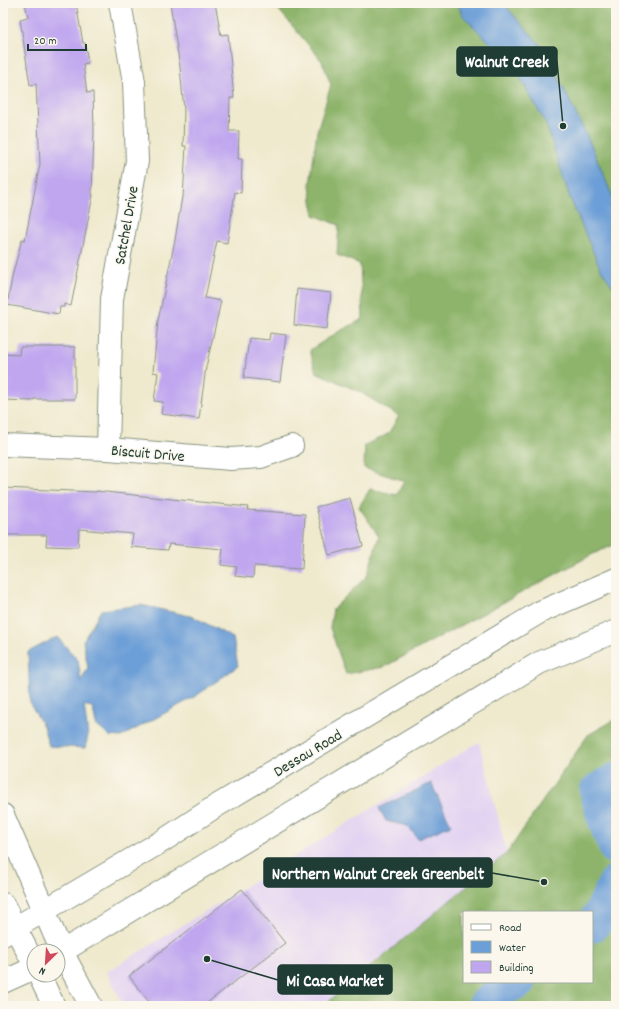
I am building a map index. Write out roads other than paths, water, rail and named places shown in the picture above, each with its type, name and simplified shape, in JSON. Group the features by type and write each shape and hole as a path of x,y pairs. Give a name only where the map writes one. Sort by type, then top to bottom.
{"main road":[{"name":"Satchel Drive","path":"108,449 112,299 137,160 134,82 120,3"},
{"name":"Biscuit Drive","path":"3,445 108,449 231,459 262,457 292,446"},
{"name":"Dessau Road","path":"9,932 540,612 616,579"},
{"path":"66,949 539,663 616,631"},
{"path":"3,815 45,911 56,943"},
{"path":"3,904 9,932 26,954"},
{"path":"66,963 91,1006"},
{"path":"3,982 26,972"},
{"path":"43,983 54,1006"}],"water":[{"path":"457,3 503,3 545,50 592,147 616,205 616,291 600,268 570,198 546,124 514,67 463,16"},
{"path":"141,605 194,617 233,638 238,666 196,696 121,737 109,736 96,725 93,708 84,705 88,736 85,748 49,746 43,726 30,703 28,652 57,637 78,660 81,681 88,668 83,641 101,610"},
{"path":"431,783 451,825 418,839 408,826 386,821 379,808"}],"waterway":[{"path":"616,780 597,791 604,817 616,848"},
{"path":"593,924 600,916 616,882"},
{"path":"485,1006 506,986 515,983"}],"place":[{"name":"Walnut Creek","path":"563,126"},
{"name":"Northern Walnut Creek Greenbelt","path":"544,882"},
{"name":"Mi Casa Market","path":"207,959"}]}
